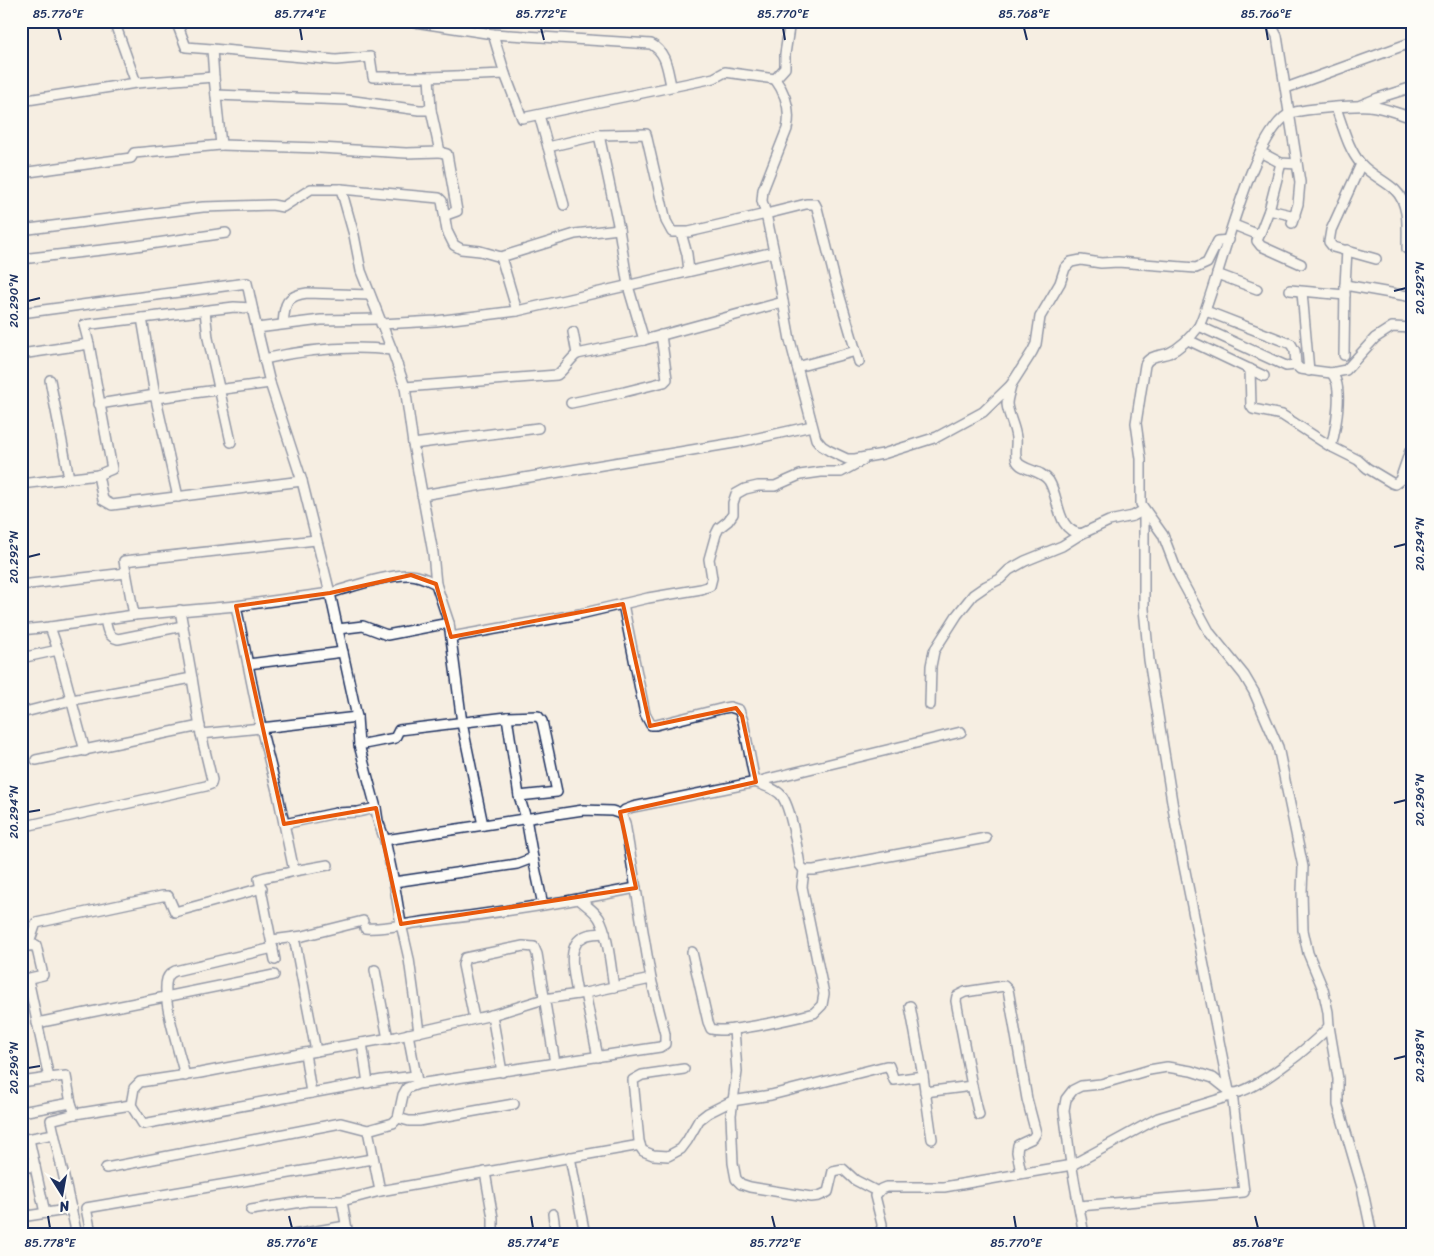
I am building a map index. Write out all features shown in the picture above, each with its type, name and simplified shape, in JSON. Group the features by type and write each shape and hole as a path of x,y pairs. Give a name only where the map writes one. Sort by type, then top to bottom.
{"street":[{"path":"114,21 136,83"},
{"path":"176,21 186,47 336,60 370,57 373,77 506,74"},
{"path":"408,21 493,34 651,44 664,54 671,86"},
{"path":"775,79 785,68 790,21"},
{"path":"1269,21 1277,36 1300,182 1294,220 1269,210"},
{"path":"493,34 522,118 714,78 725,72 775,79 783,90 789,120 763,190 762,201 797,367 818,443 847,459 883,454 937,437 952,430 983,412 1012,385"},
{"path":"1286,88 1413,42"},
{"path":"212,49 221,145"},
{"path":"21,101 136,83 214,77"},
{"path":"429,77 431,110 440,152"},
{"path":"1359,106 1413,87"},
{"path":"216,95 347,100 431,110"},
{"path":"1372,1235 1362,1187 1338,1105 1338,1079 1323,988 1308,953 1303,930 1303,867 1278,747 1244,674 1210,633 1178,574 1162,534 1144,510 1140,499 1141,459 1136,423 1145,365 1151,358 1169,353 1188,340 1199,326 1206,311 1260,152 1279,122 1290,113 1359,106 1376,107 1413,118"},
{"path":"1336,108 1352,151 1361,164 1373,176 1395,190 1403,200 1406,217 1407,249"},
{"path":"539,115 564,205"},
{"path":"548,147 599,135 646,134 666,221 672,232 681,233 806,204 815,204 835,280 860,362"},
{"path":"599,135 619,229 628,286 644,340"},
{"path":"21,173 131,158 134,153 221,145 406,153 440,152 447,154 458,212 446,215"},
{"path":"1260,152 1281,162 1297,164"},
{"path":"1281,162 1269,210 1257,242 1261,246 1301,264"},
{"path":"1361,164 1329,237 1330,245 1376,259"},
{"path":"21,230 203,207 283,206 311,189 341,189 434,197 442,202 446,215 447,231 454,245 460,249 480,251 501,257 576,234 619,229"},
{"path":"341,189 354,235 361,271 405,386 413,444 433,553 436,584 449,622 462,723 484,825"},
{"path":"1234,224 1259,235"},
{"path":"21,259 129,247 226,233"},
{"path":"681,233 687,254 689,271"},
{"path":"1081,534 1069,530 1060,516 1059,504 1054,491 1044,475 1020,465 1017,460 1016,435 1007,403 1012,385 1036,344 1040,317 1057,290 1068,264 1077,260 1096,263 1118,262 1196,268 1207,264 1218,241 1229,240"},
{"path":"1344,355 1344,295 1347,250"},
{"path":"257,328 321,320 380,322 455,319 516,311 774,252"},
{"path":"501,257 516,311"},
{"path":"1217,274 1256,289"},
{"path":"21,313 247,283 270,383 302,481 330,593 357,717 359,745 378,822 385,840 394,882 409,960 418,1032"},
{"path":"1345,285 1413,298"},
{"path":"1290,290 1344,295"},
{"path":"1302,292 1309,370"},
{"path":"283,324 285,307 291,298 297,294 370,295"},
{"path":"405,386 557,375 562,372 570,359 577,354 644,340 783,302"},
{"path":"21,484 98,474 112,470 84,325 234,308 252,308 253,312"},
{"path":"205,311 208,338 230,442"},
{"path":"1206,311 1291,344 1295,351 1296,366"},
{"path":"142,318 155,397 178,497"},
{"path":"1199,326 1286,366 1296,366 1300,369 1331,374 1346,370 1375,338 1392,327 1413,328"},
{"path":"573,332 577,354"},
{"path":"571,403 624,392 664,382 668,379 661,335"},
{"path":"1188,340 1264,376"},
{"path":"21,354 88,344"},
{"path":"264,359 338,347 392,350"},
{"path":"797,367 856,351"},
{"path":"1250,369 1251,406 1253,410 1282,415 1331,447 1358,460 1367,468 1395,484 1400,480 1410,451"},
{"path":"1331,374 1336,378 1337,421 1331,447"},
{"path":"50,380 68,478"},
{"path":"99,404 270,383"},
{"path":"422,495 740,442 812,426"},
{"path":"413,444 538,428"},
{"path":"451,637 580,614 710,586 712,578 708,559 716,534 733,514 733,502 736,494 745,489 758,486 775,486 800,475 841,472 869,457"},
{"path":"98,474 102,500 112,505 302,481"},
{"path":"930,705 931,666 934,651 973,595 1025,561 1062,546 1081,534 1109,521 1133,516 1144,510"},
{"path":"1079,1206 1244,1192 1230,1092 1176,826 1149,660 1144,609 1144,510"},
{"path":"134,615 124,562 316,540"},
{"path":"21,585 126,573"},
{"path":"21,630 134,615 236,606 330,593 411,575 425,578 436,584"},
{"path":"623,604 648,721 651,725 656,725 724,708 736,708 739,710 743,721 756,782"},
{"path":"236,606 261,728 294,871"},
{"path":"21,827 211,784 212,780 200,730 180,610"},
{"path":"105,619 108,633 110,636 118,639 183,626"},
{"path":"338,629 363,626 387,636 449,622"},
{"path":"50,627 72,700 84,751"},
{"path":"21,658 58,650"},
{"path":"248,664 343,652"},
{"path":"21,713 72,700 192,678"},
{"path":"359,745 395,738 399,730 507,717 538,716 542,721 557,792 520,796"},
{"path":"36,760 200,730 261,728 357,717"},
{"path":"507,717 520,796 544,905"},
{"path":"621,814 633,807 756,782 961,732"},
{"path":"692,952 709,1026 713,1030 734,1029 805,1016 814,1013 822,1004 824,994 802,887 804,870 800,865 790,819 784,799 774,790 756,782"},
{"path":"284,824 336,812 364,811 376,808"},
{"path":"385,840 583,810 612,811 621,814 625,823 651,979 665,1034 664,1044 652,1048 502,1072 368,1083 143,1124 131,1105 134,1088 140,1082 185,1076 388,1039 492,1015 544,999 614,988 651,979"},
{"path":"804,870 814,870 986,838"},
{"path":"394,882 517,864 534,858"},
{"path":"275,960 260,879 269,875 284,874 328,865"},
{"path":"24,947 36,923 162,896 168,896 175,912 262,888"},
{"path":"185,1076 166,997 169,974 175,971 294,937 364,925 375,929 482,914 636,888"},
{"path":"579,899 598,917 605,933 614,988"},
{"path":"598,1057 572,958 573,951 579,940 584,936 605,933"},
{"path":"294,937 316,1051"},
{"path":"24,947 36,945 43,975 24,979 37,1023 49,1078"},
{"path":"474,1018 463,965 465,958 523,946 534,947 537,954 555,1063"},
{"path":"375,970 388,1039"},
{"path":"37,1023 274,975"},
{"path":"979,1115 956,1001 957,996 965,992 1004,986 1007,987 1009,995 1027,1099 1036,1133 1033,1138 1018,1145 1017,1152 1021,1173"},
{"path":"910,1006 932,1139"},
{"path":"492,1015 502,1072"},
{"path":"1084,1235 1064,1110 1066,1099 1076,1088 1101,1084 1167,1067 1191,1071 1213,1078 1230,1092 1240,1092 1250,1088 1280,1068 1322,1034 1329,1026"},
{"path":"734,1029 737,1072 731,1116 733,1163 736,1179 741,1184 750,1187 794,1195 819,1196 828,1192 834,1171 843,1168 855,1180 878,1192"},
{"path":"408,1034 416,1080"},
{"path":"362,1043 368,1083"},
{"path":"305,1053 311,1093"},
{"path":"684,1069 642,1075 634,1080 640,1146 643,1151 662,1156 674,1154 687,1141 699,1120 708,1113 732,1101 772,1095 886,1066 889,1066 894,1080 923,1076"},
{"path":"21,1082 66,1076 71,1104 75,1114"},
{"path":"106,1168 341,1123 368,1130 393,1123 398,1118 403,1095 407,1088 416,1080"},
{"path":"925,1092 972,1086"},
{"path":"877,1235 882,1228 882,1220 875,1196 886,1187 944,1187 1072,1165 1158,1118 1230,1096 1230,1092"},
{"path":"21,1112 71,1104"},
{"path":"398,1118 409,1122 418,1121 514,1104"},
{"path":"77,1235 51,1120 131,1105"},
{"path":"368,1130 372,1159 380,1192"},
{"path":"45,1213 35,1166 25,1140 54,1134"},
{"path":"251,1210 308,1202 342,1202 380,1192 485,1172 640,1146"},
{"path":"570,1157 585,1235"},
{"path":"84,1235 91,1233 86,1208 372,1159"},
{"path":"21,1168 35,1166"},
{"path":"485,1172 493,1218 492,1235"},
{"path":"293,1235 347,1230 342,1202"},
{"path":"21,1217 72,1209"},
{"path":"553,1214 556,1235"},
{"path":"842,1235 854,1233 859,1235"}],"highlighted area":[{"path":"411,575 436,584 451,637 623,604 650,726 736,708 742,716 756,782 620,812 636,888 401,924 376,808 284,824 236,606 330,593"}]}
